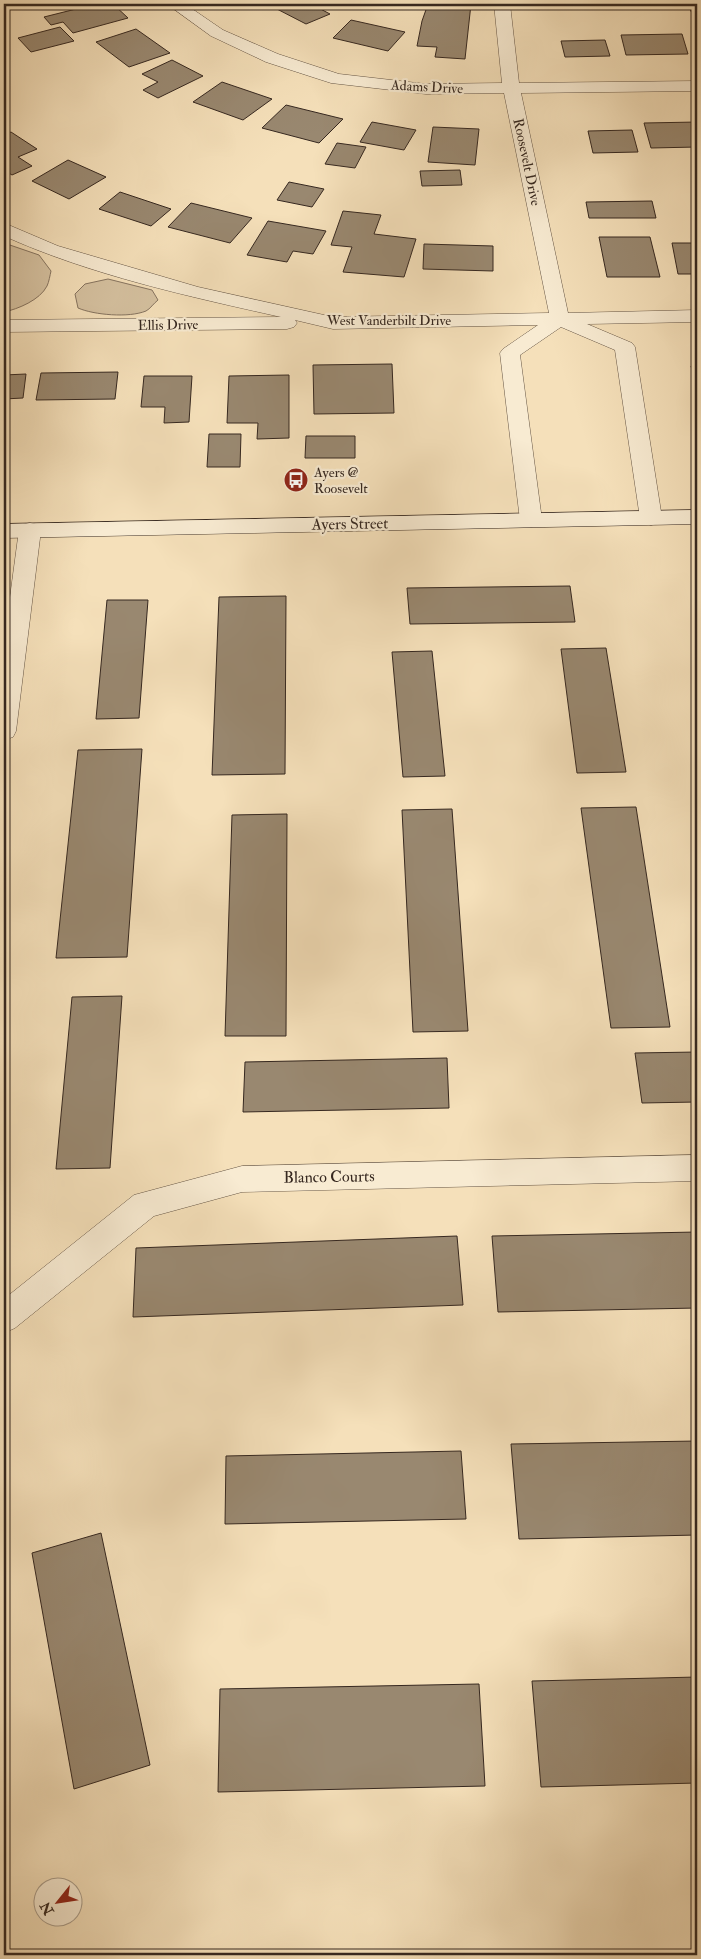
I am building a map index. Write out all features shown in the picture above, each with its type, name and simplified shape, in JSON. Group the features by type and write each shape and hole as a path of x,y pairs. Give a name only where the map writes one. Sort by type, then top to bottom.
{"street":[{"name":"Adams Drive","path":"175,4 217,34 272,58 337,80 426,89 697,86"},
{"name":"Roosevelt Drive","path":"502,4 511,88 560,319"},
{"name":"West Vanderbilt Drive","path":"4,229 52,250 194,292 333,323 697,316"},
{"path":"531,520 510,353 560,319 625,347 652,518"},
{"name":"Ellis Drive","path":"4,326 333,323"},
{"name":"Ayers Street","path":"4,531 697,517"},
{"path":"4,726 30,530"},
{"name":"Blanco Courts","path":"4,1318 145,1205 242,1179 697,1168"}],"shaded area":[{"path":"4,243 39,255 51,271 47,286 39,296 16,309 4,312"},
{"path":"108,279 152,290 158,300 146,311 121,315 102,314 78,308 75,294 85,284"}],"building":[{"path":"96,4 113,4 128,18 73,33 63,22 51,25 44,17"},
{"path":"285,4 311,4 330,14 306,24 275,8"},
{"path":"428,4 471,4 465,59 435,57 437,47 417,46"},
{"path":"688,4 697,4 697,16 693,16"},
{"path":"351,20 405,32 388,51 333,38"},
{"path":"60,27 74,41 31,52 18,38"},
{"path":"136,29 170,53 129,67 96,42"},
{"path":"682,34 688,54 626,55 621,35"},
{"path":"605,40 610,56 565,57 561,41"},
{"path":"172,60 203,76 158,98 143,90 158,82 142,74"},
{"path":"222,82 272,99 243,120 193,102"},
{"path":"286,105 343,119 319,143 262,128"},
{"path":"372,122 416,130 404,150 360,142"},
{"path":"697,122 697,147 651,148 644,123"},
{"path":"433,127 479,129 475,165 428,162"},
{"path":"632,130 638,152 593,153 588,131"},
{"path":"11,132 37,149 18,157 32,166 12,175 4,170 4,135"},
{"path":"337,143 366,147 355,168 325,164"},
{"path":"68,160 106,177 69,199 32,181"},
{"path":"460,170 462,185 422,186 420,171"},
{"path":"289,182 324,189 312,207 277,200"},
{"path":"120,192 171,209 151,226 99,209"},
{"path":"652,201 656,218 589,218 586,202"},
{"path":"191,203 252,218 230,243 168,227"},
{"path":"343,211 381,215 374,234 416,239 404,277 343,272 352,247 331,245"},
{"path":"268,221 326,231 313,254 293,251 287,262 247,255"},
{"path":"599,237 650,237 660,277 607,277"},
{"path":"672,243 697,243 697,274 678,274"},
{"path":"424,244 493,246 493,271 423,269"},
{"path":"392,364 394,413 314,414 313,365"},
{"path":"697,365 697,388 691,366"},
{"path":"118,372 115,399 36,400 41,373"},
{"path":"26,374 23,398 4,399 4,375"},
{"path":"289,375 289,438 257,439 258,423 227,423 229,376"},
{"path":"144,376 192,376 189,422 164,423 165,407 141,407"},
{"path":"209,434 241,434 240,467 207,467"},
{"path":"306,436 355,436 355,458 305,458"},
{"path":"570,586 575,622 410,624 407,588"},
{"path":"286,596 285,774 212,775 219,597"},
{"path":"107,600 148,600 139,718 96,719"},
{"path":"606,648 626,772 577,773 561,649"},
{"path":"432,651 445,776 403,777 392,652"},
{"path":"142,749 127,957 56,958 78,750"},
{"path":"636,807 670,1027 611,1028 581,808"},
{"path":"452,809 468,1031 413,1032 402,810"},
{"path":"287,814 286,1036 225,1036 232,815"},
{"path":"122,996 110,1168 56,1169 72,997"},
{"path":"697,1052 697,1102 642,1103 635,1053"},
{"path":"447,1058 449,1108 243,1112 245,1062"},
{"path":"697,1232 697,1308 498,1312 492,1236"},
{"path":"457,1236 463,1305 133,1317 136,1248"},
{"path":"697,1441 697,1535 519,1539 511,1444"},
{"path":"461,1451 466,1519 225,1524 226,1456"},
{"path":"101,1533 150,1765 74,1789 32,1553"},
{"path":"697,1677 697,1783 541,1787 532,1681"},
{"path":"479,1684 485,1786 218,1792 220,1689"}],"place":[{"name":"Ayers @ Roosevelt","path":"296,480"}]}
